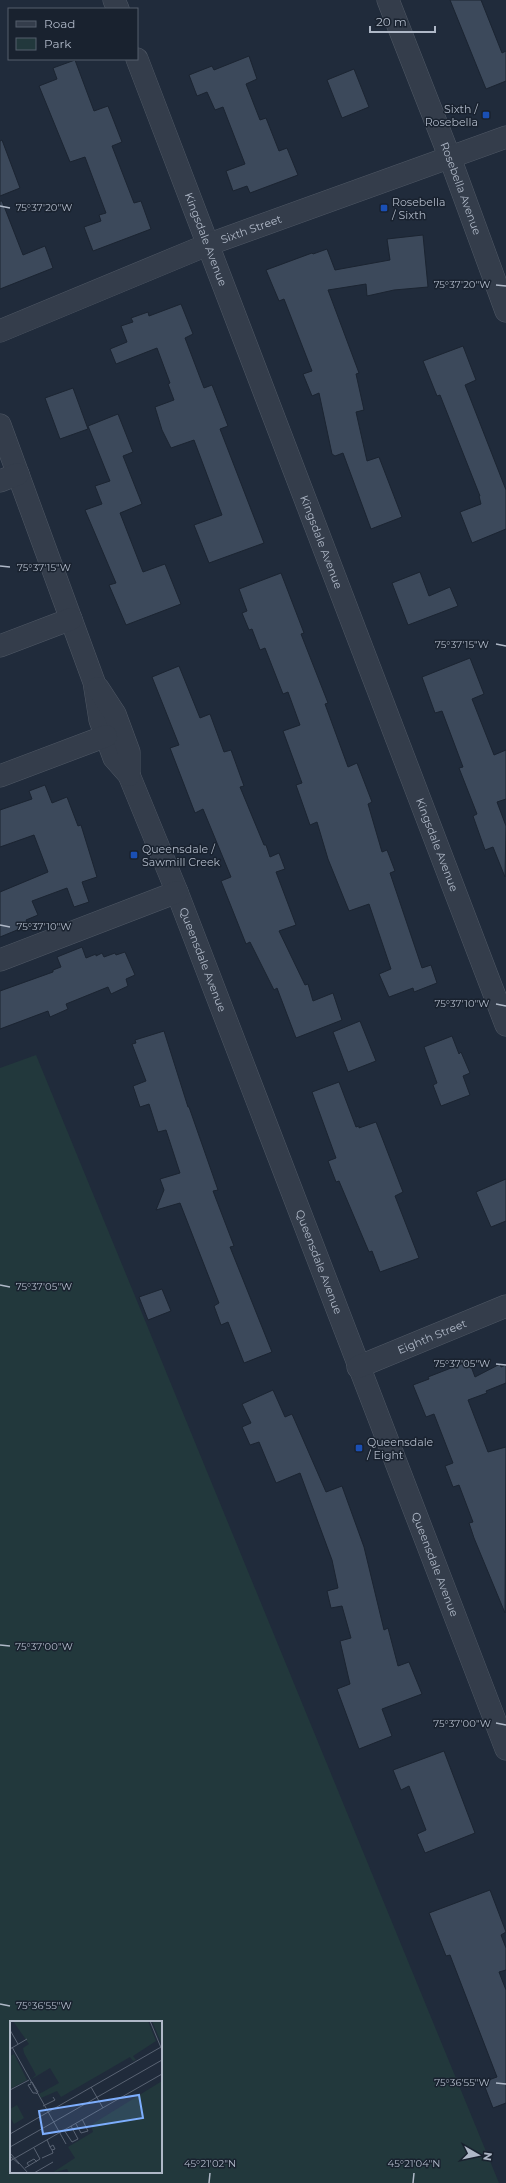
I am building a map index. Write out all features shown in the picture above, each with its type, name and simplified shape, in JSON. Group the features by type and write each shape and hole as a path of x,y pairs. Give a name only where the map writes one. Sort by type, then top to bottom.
{"street":[{"name":"Rosebella Avenue","path":"388,0 450,158 506,311"},
{"name":"Kingsdale Avenue","path":"136,60 506,1025"},
{"name":"Sixth Street","path":"0,331 207,246 506,137"},
{"name":"Queensdale Avenue","path":"0,425 9,478 71,619 94,682 100,720 114,758 129,775 177,892 358,1367 506,1749"},
{"path":"0,646 71,619"},
{"name":"Queensdale Avenue","path":"94,682 115,714 129,752 129,775"},
{"path":"0,776 106,736"},
{"path":"0,960 177,892"},
{"name":"Eighth Street","path":"358,1367 506,1306"}],"green space":[{"path":"36,1055 499,2183 0,2183 0,1068"}],"building":[{"path":"450,0 481,0 502,53 506,51 506,81 486,89"},
{"path":"249,56 257,79 246,84 260,120 266,118 279,151 287,148 298,175 250,193 247,186 233,191 226,171 245,164 223,107 215,110 207,92 197,96 189,75 212,66 214,70"},
{"path":"75,60 94,111 108,106 122,142 112,146 134,203 141,201 151,229 93,251 84,227 101,221 99,215 106,213 85,157 70,162 39,86 57,79 53,68"},
{"path":"354,69 369,107 342,118 327,80"},
{"path":"2,140 20,188 0,196 0,141"},
{"path":"0,201 2,201 23,255 45,246 53,268 0,289"},
{"path":"423,235 428,287 394,290 367,296 366,284 328,290 359,373 356,374 364,410 356,412 367,461 379,457 402,517 371,529 343,453 335,456 332,454 319,393 312,396 303,374 312,371 284,299 279,301 266,270 327,249 335,270 390,260 387,239"},
{"path":"181,304 193,334 185,338 204,388 212,385 228,426 220,429 264,543 209,563 194,525 222,515 194,440 171,448 162,430 155,407 174,400 168,384 170,383 157,348 116,364 110,349 127,342 121,326 133,322 131,318 148,312 149,316"},
{"path":"463,346 476,380 465,385 506,490 506,529 472,543 460,512 481,504 480,496 440,395 437,396 423,361"},
{"path":"73,388 88,429 60,439 45,398"},
{"path":"118,414 133,452 123,456 142,504 120,513 143,572 165,564 181,604 126,625 109,585 116,583 85,510 102,504 95,486 110,481 88,426"},
{"path":"420,572 429,596 450,587 458,606 408,625 392,583"},
{"path":"281,573 304,633 301,634 328,703 325,704 348,767 357,763 372,802 368,804 382,852 387,850 395,871 390,873 422,968 431,965 437,983 414,992 413,988 389,997 379,974 391,969 369,904 349,911 328,859 317,822 310,825 296,785 302,783 283,731 300,725 288,692 283,694 265,648 260,650 252,629 249,630 242,613 247,611 239,589"},
{"path":"470,658 484,694 472,699 494,755 506,750 506,799 497,802 506,826 505,877 493,847 485,850 473,816 477,814 459,768 463,767 442,711 435,713 422,677"},
{"path":"179,666 200,718 210,714 224,752 231,750 244,786 240,787 270,857 279,853 285,869 276,872 296,925 279,931 305,985 308,984 313,1001 333,993 342,1020 296,1038 277,988 274,990 250,942 246,944 221,881 231,877 203,809 195,813 170,748 179,745 152,677"},
{"path":"45,785 52,803 67,797 78,826 81,825 97,877 82,882 89,902 74,907 67,888 32,901 38,915 26,920 27,923 21,925 22,928 0,937 0,892 48,872 34,835 0,847 0,810 32,799 29,791"},
{"path":"82,947 86,958 102,953 104,957 115,953 116,955 125,952 135,975 126,979 128,986 111,994 108,987 66,1004 68,1009 50,1017 48,1011 0,1029 0,991 53,972 53,970 61,967 57,957"},
{"path":"360,1021 376,1061 348,1072 333,1032"},
{"path":"164,1031 188,1107 218,1190 213,1191 234,1246 230,1247 272,1352 244,1363 228,1322 221,1325 214,1306 219,1303 180,1203 156,1210 164,1190 160,1179 180,1173 166,1130 158,1132 149,1104 140,1107 133,1086 146,1081 132,1044 136,1043 135,1040"},
{"path":"452,1036 459,1054 461,1052 470,1073 463,1076 470,1095 441,1106 433,1085 437,1083 424,1047"},
{"path":"339,1082 356,1127 359,1126 359,1128 376,1122 403,1192 395,1196 419,1258 380,1272 372,1251 369,1252 339,1181 336,1182 328,1161 336,1158 312,1092"},
{"path":"506,1179 506,1221 491,1227 476,1192"},
{"path":"162,1289 171,1311 148,1320 139,1297"},
{"path":"469,1361 475,1377 500,1364 501,1367 506,1365 506,1383 486,1391 487,1393 468,1400 488,1452 506,1447 505,1613 474,1538 469,1523 473,1522 459,1485 453,1487 445,1466 453,1463 434,1414 426,1417 413,1385 429,1379 428,1377"},
{"path":"273,1390 285,1417 292,1414 326,1492 342,1486 364,1547 384,1630 388,1628 398,1666 409,1662 422,1694 382,1709 392,1736 359,1749 337,1689 350,1684 340,1641 351,1638 342,1606 331,1608 327,1591 338,1588 332,1560 300,1473 276,1483 259,1442 250,1445 242,1427 251,1423 242,1404"},
{"path":"444,1751 475,1833 425,1853 417,1834 426,1830 409,1786 401,1790 393,1770"},
{"path":"490,1890 506,1932 501,1935 506,1948 506,1970 499,1972 506,1990 506,2103 493,2108 483,2082 497,2077 450,1955 446,1956 429,1913"}],"place":[{"name":"Sixth / Rosebella","path":"486,115"},
{"name":"Rosebella / Sixth","path":"384,208"},
{"name":"Queensdale / Sawmill Creek","path":"134,855"},
{"name":"Queensdale / Eight","path":"359,1448"}]}
